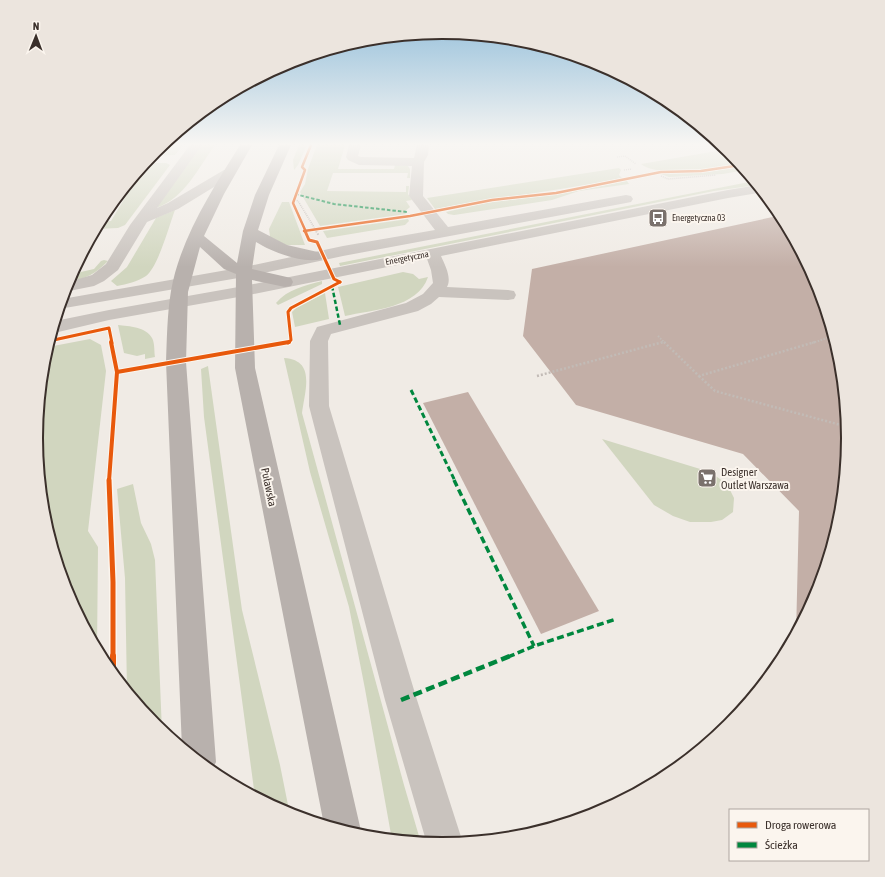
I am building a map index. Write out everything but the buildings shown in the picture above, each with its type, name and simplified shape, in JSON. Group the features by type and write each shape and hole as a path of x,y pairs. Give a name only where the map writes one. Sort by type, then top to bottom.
{"main road":[{"path":"199,755 176,362 180,293 189,255 196,237 222,186"},
{"name":"Puławska","path":"266,186 250,232 244,272 245,368 342,825"},
{"path":"250,232 263,241 287,252 316,256"},
{"path":"196,237 230,266 244,272 286,282"}],"street":[{"path":"73,285 88,282 106,273 117,260 135,228 166,186"},
{"path":"142,219 173,206 206,186"},
{"path":"416,186 416,196 444,232"},
{"name":"Energetyczna","path":"66,303 180,293 244,291 728,194 755,190"},
{"name":"Energetyczna","path":"60,325 180,293 244,272 316,256 641,197"},
{"path":"432,253 441,282 435,292 424,302 412,307 330,328 324,331 318,341 318,359 319,406 401,700 444,838"},
{"path":"435,292 508,295"}],"path":[{"path":"293,201 298,201 312,230 320,238"},
{"path":"312,230 321,228"},
{"path":"658,336 715,391 842,425"},
{"path":"699,376 829,338"},
{"path":"536,376 664,342"}],"green space":[{"path":"133,186 154,186 125,225 118,228 103,229 107,221 111,221"},
{"path":"172,186 186,186 166,204 156,208"},
{"path":"304,186 329,186 327,191 406,192 406,186 409,186 408,194 412,200 406,201 410,207 404,212 406,214 320,226 300,192"},
{"path":"504,186 581,186 435,209 427,198"},
{"path":"602,186 615,186 579,191 552,200 454,215 446,212 486,203 566,193"},
{"path":"729,186 750,186 714,191 340,266 339,263"},
{"path":"282,202 289,202 305,245 286,245 270,237 269,229"},
{"path":"175,210 159,255 150,271 146,276 139,280 117,286 111,281 127,267 156,218"},
{"path":"408,219 409,221 405,225 327,238 323,231"},
{"path":"101,261 108,261 94,273 76,280 79,272 94,269"},
{"path":"403,272 413,274 419,279 428,277 423,287 415,295 393,306 345,316 338,287"},
{"path":"322,281 322,284 278,305 276,303 291,291"},
{"path":"325,293 329,319 295,327 292,312 296,308"},
{"path":"118,325 146,331 154,342 155,357 145,359 145,354 137,356 124,353"},
{"path":"90,339 101,345 106,371 88,531 98,547 97,638 84,615 64,567 46,491 43,438 44,412 46,386 55,346"},
{"path":"284,358 294,360 301,364 305,370 306,386 302,413 419,837 391,835 349,607 310,472"},
{"path":"208,366 242,610 280,765 288,807 254,790 204,417 201,369"},
{"path":"602,439 710,472 727,484 734,498 733,512 722,520 711,522 690,522 673,516 654,505"},
{"path":"133,484 141,523 151,544 155,560 162,723 127,683 125,578 117,489"}],"marked path":[{"path":"295,194 334,204 407,212"},
{"path":"332,286 340,325"},
{"path":"411,390 534,646"},
{"path":"401,700 534,646 616,619"}],"cycle path":[{"path":"299,186 293,203 309,240 317,242 334,279 340,282"},
{"path":"304,231 410,216 492,200 556,193 591,186"},
{"path":"117,372 287,343 291,340 288,312 291,308 340,282"},
{"path":"56,339 109,328 117,372 109,485 113,582 113,664"}],"place":[{"name":"Energetyczna 03","path":"658,218"},
{"name":"Designer Outlet Warszawa","path":"707,478"}]}
